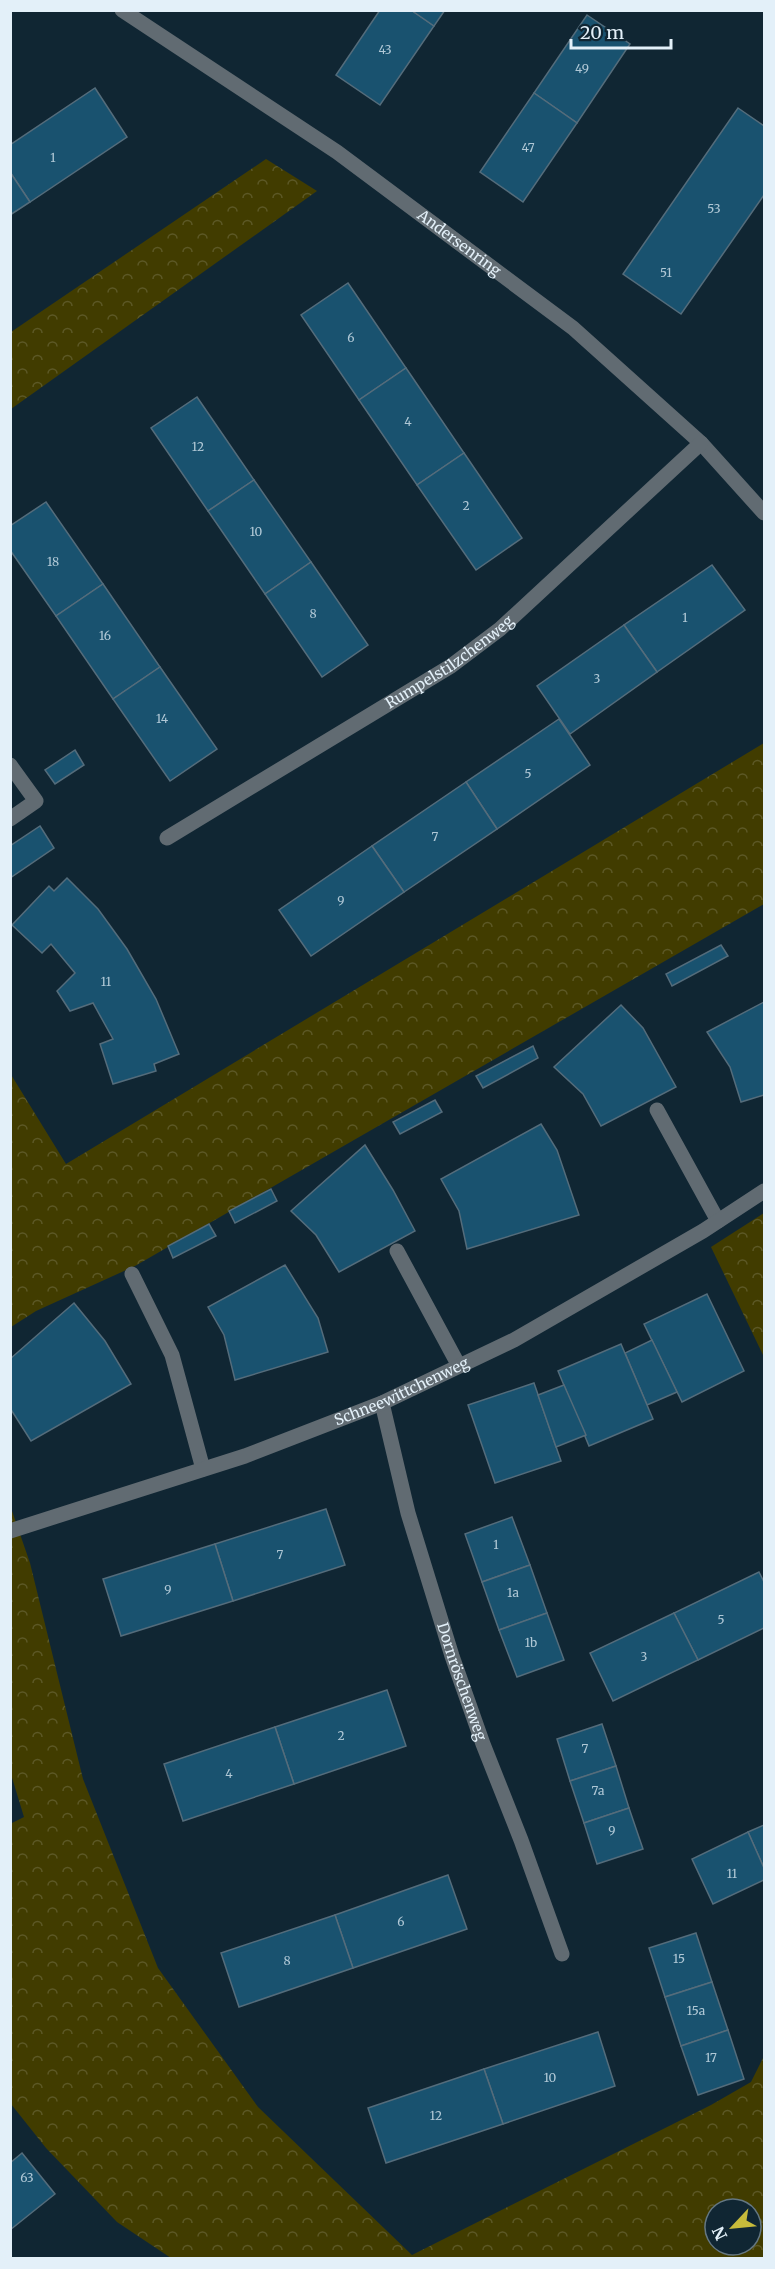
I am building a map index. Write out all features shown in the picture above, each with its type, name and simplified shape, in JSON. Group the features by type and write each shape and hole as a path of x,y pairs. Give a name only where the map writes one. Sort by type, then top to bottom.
{"street":[{"name":"Andersenring","path":"122,10 336,152 564,321 700,443 765,513"},
{"name":"Rumpelstilzchenweg","path":"167,838 451,666 500,629 700,443"},
{"path":"10,765 36,801 10,819"},
{"path":"657,1110 718,1221"},
{"name":"Schneewittchenweg","path":"10,1531 244,1456 382,1402 514,1340 718,1221 765,1191"},
{"path":"397,1251 459,1366"},
{"path":"132,1274 172,1355 203,1470"},
{"name":"Dornröschenweg","path":"382,1402 408,1513 453,1656 483,1744 562,1954"}],"green space":[{"path":"266,159 317,191 11,409 11,332"},
{"path":"764,743 764,904 135,1266 36,1311 11,1327 10,1073 66,1164"},
{"path":"764,1213 764,1357 711,1247"},
{"path":"11,1508 30,1563 83,1779 158,1968 258,2107 412,2255 711,2105 751,2082 764,2056 764,2258 171,2258 117,2222 46,2148 11,2104 10,1824 24,1817 10,1771"}],"building":[{"path":"380,10 411,10 434,26 380,105 336,75"},
{"path":"411,10 445,10 434,26"},
{"path":"587,15 630,44 577,123 534,93"},
{"path":"95,88 127,137 30,202 10,172 10,145"},
{"path":"534,93 577,123 523,202 480,172"},
{"path":"738,108 764,126 764,195 681,314 623,274"},
{"path":"10,172 30,202 10,215"},
{"path":"348,283 406,368 359,400 301,315"},
{"path":"406,368 464,453 417,485 359,400"},
{"path":"197,397 254,480 208,511 151,428"},
{"path":"464,453 522,538 476,570 417,485"},
{"path":"254,480 311,562 265,594 208,511"},
{"path":"46,502 103,584 56,616 10,550 10,526"},
{"path":"311,562 368,645 322,677 265,594"},
{"path":"712,565 745,610 657,672 624,625"},
{"path":"103,584 160,667 113,699 56,616"},
{"path":"624,625 657,672 570,734 537,686"},
{"path":"160,667 217,749 170,781 113,699"},
{"path":"559,719 590,765 497,829 466,782"},
{"path":"75,750 84,765 55,784 45,770"},
{"path":"466,782 497,829 404,892 372,846"},
{"path":"40,826 54,848 10,878 10,846"},
{"path":"372,846 404,892 311,956 279,910"},
{"path":"67,878 98,909 127,949 156,999 179,1054 154,1064 156,1071 113,1084 100,1044 113,1039 93,1003 70,1011 57,991 75,973 51,944 42,953 12,925 49,886 54,891"},
{"path":"721,945 728,956 672,986 666,974"},
{"path":"764,1002 764,1095 741,1102 730,1067 707,1032"},
{"path":"621,1005 643,1028 676,1087 601,1126 583,1094 554,1067"},
{"path":"533,1046 538,1058 483,1088 476,1076"},
{"path":"435,1100 442,1112 400,1134 393,1122"},
{"path":"541,1124 557,1150 579,1215 467,1249 459,1211 441,1179"},
{"path":"365,1145 415,1231 339,1272 316,1235 291,1211"},
{"path":"271,1189 277,1201 235,1223 229,1211"},
{"path":"209,1224 216,1236 173,1258 168,1246"},
{"path":"285,1265 318,1318 328,1352 235,1380 224,1335 208,1307"},
{"path":"707,1294 744,1371 682,1402 644,1324"},
{"path":"74,1303 105,1341 131,1384 31,1441 10,1408 10,1359"},
{"path":"652,1340 677,1392 647,1405 625,1353"},
{"path":"621,1344 653,1419 589,1446 558,1371"},
{"path":"534,1383 561,1461 495,1483 468,1405"},
{"path":"564,1385 586,1435 556,1447 538,1395"},
{"path":"326,1509 345,1565 233,1601 215,1544"},
{"path":"512,1517 530,1565 482,1582 465,1534"},
{"path":"215,1544 233,1601 121,1636 103,1579"},
{"path":"530,1565 547,1613 499,1630 482,1582"},
{"path":"759,1572 764,1582 764,1628 698,1660 674,1613"},
{"path":"547,1613 564,1660 517,1677 499,1630"},
{"path":"674,1613 698,1660 613,1701 590,1653"},
{"path":"387,1690 406,1746 294,1784 275,1727"},
{"path":"602,1724 616,1766 570,1781 557,1739"},
{"path":"275,1727 294,1784 183,1821 164,1764"},
{"path":"616,1766 629,1808 584,1823 570,1781"},
{"path":"629,1808 643,1849 597,1864 584,1823"},
{"path":"764,1825 764,1868 748,1832"},
{"path":"748,1832 764,1868 764,1880 713,1904 692,1859"},
{"path":"448,1875 467,1929 353,1968 335,1915"},
{"path":"335,1915 353,1968 239,2007 221,1953"},
{"path":"696,1933 712,1982 665,1997 649,1948"},
{"path":"712,1982 728,2030 681,2046 665,1997"},
{"path":"728,2030 744,2079 698,2095 681,2046"},
{"path":"598,2032 615,2086 503,2124 484,2069"},
{"path":"484,2069 503,2124 386,2163 368,2108"},
{"path":"22,2153 55,2194 10,2230 10,2163"}]}
